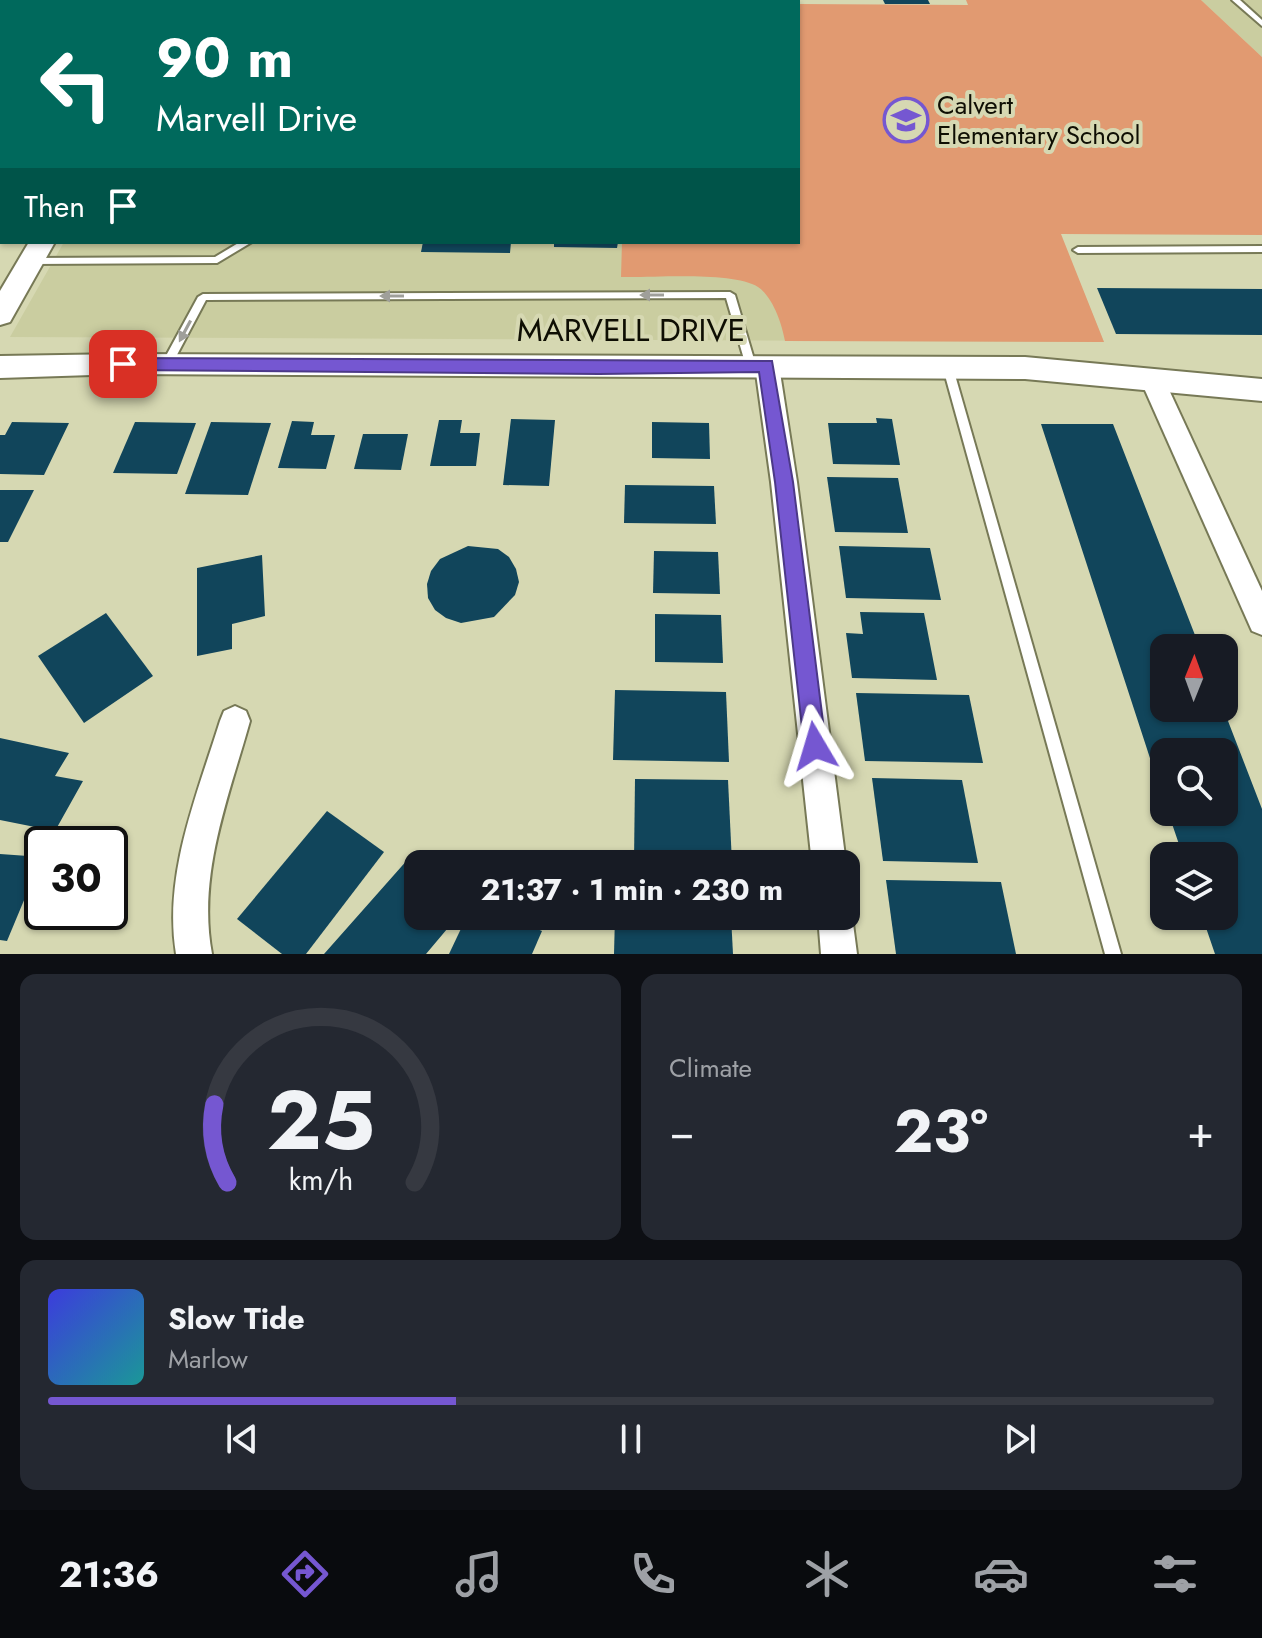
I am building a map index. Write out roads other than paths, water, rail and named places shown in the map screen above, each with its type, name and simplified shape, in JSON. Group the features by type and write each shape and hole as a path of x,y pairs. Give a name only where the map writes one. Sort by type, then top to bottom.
{"street":[{"path":"0,315 36,252"},
{"path":"759,366 784,482 827,850"},
{"name":"MARVELL DRIVE","path":"0,367 1025,368 1262,390"},
{"path":"1152,379 1262,622"},
{"path":"194,954 189,939 189,892 235,721"},
{"path":"836,930 839,954"}],"lane":[{"path":"1236,0 1262,24"},
{"path":"36,252 217,260 244,244"},
{"path":"1078,250 1262,249"},
{"path":"166,365 203,297 730,295 759,366"},
{"path":"948,368 1113,954"}],"place":[{"name":"Calvert Elementary School","path":"906,120"}]}
